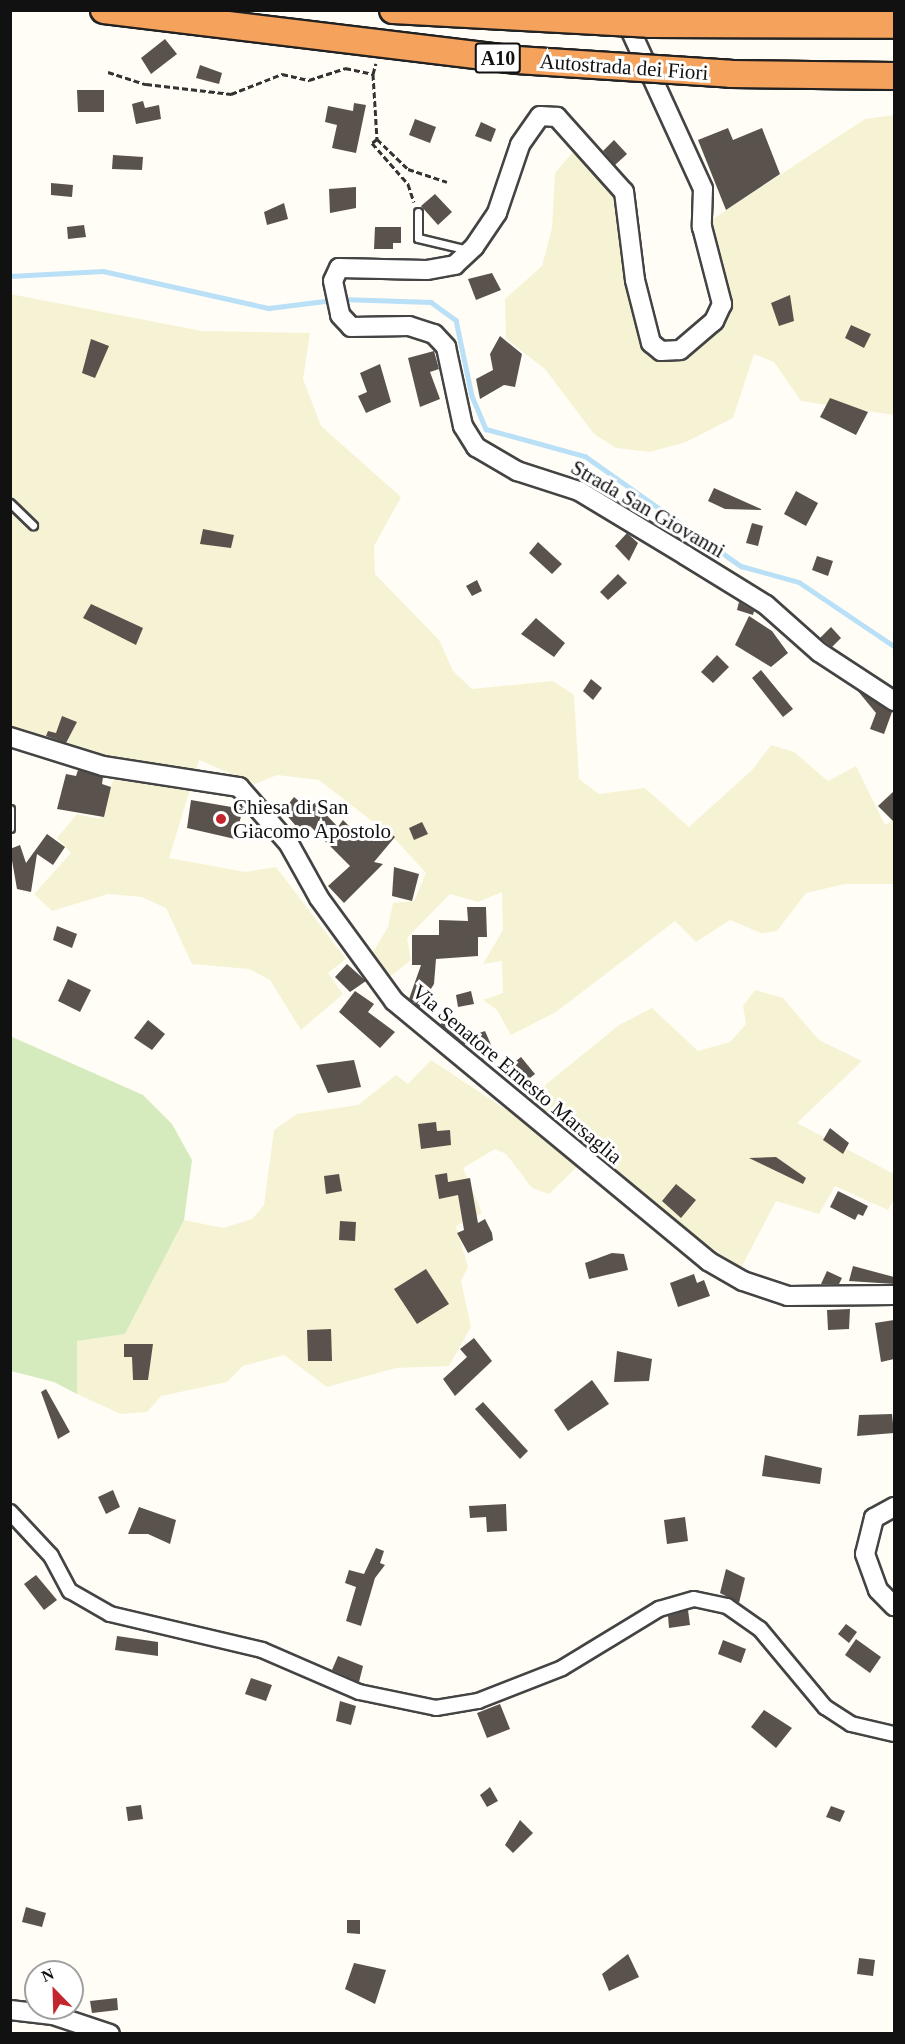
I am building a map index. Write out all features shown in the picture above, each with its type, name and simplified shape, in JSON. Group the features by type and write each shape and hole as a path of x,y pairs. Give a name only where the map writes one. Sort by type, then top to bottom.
{"highway":[{"name":"Autostrada dei Fiori","path":"104,10 517,60 731,74 894,76"},
{"name":"Autostrada dei Fiori","path":"393,10 649,24 894,25"}],"street":[{"name":"Strada San Giovanni","path":"622,10 703,189 702,226 722,304 714,321 680,350 661,351 651,343 635,280 624,192 557,117 540,116 520,145 497,213 471,250 455,265 426,270 339,268 333,281 340,315 351,327 410,326 434,334 446,347 463,426 476,447 517,471 579,491 686,555 766,605 819,652 894,701"},
{"name":"Via Senatore Ernesto Marsaglia","path":"12,741 103,766 239,787 289,844 319,898 394,1001 708,1261 743,1281 788,1296 894,1295"},
{"path":"894,1507 874,1518 865,1554 878,1590 894,1606"},
{"path":"10,1512 51,1556 70,1591 110,1614 262,1650 359,1692 436,1708 478,1701 562,1668 659,1609 694,1599 727,1606 760,1629 825,1707 851,1724 894,1734"},
{"path":"10,2010 53,2015 110,2034"}],"lane":[{"path":"418,212 418,238 471,250"},
{"path":"10,503 33,525"},
{"path":"10,809 10,828"}],"path":[{"path":"380,53 373,74 377,139 408,170 447,182"},
{"path":"108,72 146,84 231,94 282,74 309,80 345,68 373,74"},
{"path":"377,139 372,143 408,184 418,212"}],"shaded area":[{"path":"894,115 894,415 801,401 774,362 754,354 733,418 686,442 650,452 616,448 594,434 545,369 506,339 505,299 542,266 552,228 555,173 572,153 584,153 623,207 629,252 664,355 718,321 704,225 865,119"},
{"path":"10,294 202,331 310,333 303,379 321,426 401,497 374,546 375,574 439,640 453,671 472,689 553,681 574,695 579,779 599,794 645,788 689,827 753,769 771,745 794,752 828,781 856,766 885,825 894,820 894,884 845,884 806,893 777,931 761,933 730,920 696,942 675,921 556,1012 511,1035 497,1010 483,1000 503,993 502,961 483,964 503,930 502,892 478,902 450,894 407,938 411,960 386,980 372,954 388,927 393,903 414,901 426,873 394,838 319,780 277,775 255,784 199,760 169,858 245,872 276,867 346,959 328,973 343,994 301,1030 270,980 249,969 192,964 166,908 142,897 108,894 52,911 34,894 71,853 57,838 77,814 100,819 119,763 11,726"},
{"path":"755,990 783,998 819,1040 862,1061 797,1123 894,1174 894,1200 888,1210 835,1186 819,1214 776,1201 741,1268 584,1160 549,1194 532,1188 506,1154 495,1149 463,1168 482,1213 456,1226 468,1267 461,1281 471,1327 449,1366 396,1368 327,1387 284,1355 243,1366 227,1382 161,1396 147,1412 121,1414 77,1394 77,1341 125,1334 184,1220 223,1228 252,1219 264,1205 274,1130 297,1114 358,1105 396,1075 408,1084 431,1060 511,1113 619,1025 652,1008 698,1051 730,1042 746,1024 743,1006"}],"green space":[{"path":"10,1036 143,1095 172,1124 192,1160 184,1220 125,1334 77,1341 77,1394 54,1382 11,1371"}],"building":[{"path":"165,39 177,54 151,74 141,58"},
{"path":"200,65 222,73 219,84 196,78"},
{"path":"77,90 104,90 104,112 78,112"},
{"path":"143,101 145,108 159,105 161,119 136,124 132,104"},
{"path":"354,103 366,105 356,153 332,148 337,125 325,122 328,106 353,111"},
{"path":"415,119 436,127 430,143 409,135"},
{"path":"481,122 496,129 491,142 475,136"},
{"path":"728,128 733,140 762,128 780,174 726,210 698,140"},
{"path":"614,140 627,154 615,165 603,151"},
{"path":"113,155 143,157 142,170 112,169"},
{"path":"51,183 73,185 72,197 51,195"},
{"path":"356,187 356,208 330,213 329,189"},
{"path":"435,194 452,212 438,225 421,206"},
{"path":"284,203 288,219 267,225 264,212"},
{"path":"84,225 86,237 68,239 67,227"},
{"path":"375,227 401,227 401,243 393,243 393,249 374,249"},
{"path":"492,273 501,290 476,300 468,279"},
{"path":"790,295 794,321 779,326 771,303"},
{"path":"851,325 871,334 864,348 845,338"},
{"path":"500,336 522,354 515,387 504,385 480,399 476,379 493,370 490,354"},
{"path":"91,339 109,346 95,378 82,373"},
{"path":"434,351 439,369 430,372 440,399 420,407 408,358"},
{"path":"380,364 391,402 366,413 358,396 367,392 360,373"},
{"path":"830,398 868,412 856,435 820,417"},
{"path":"714,488 761,510 725,509 708,501"},
{"path":"796,491 818,503 806,526 784,514"},
{"path":"752,523 763,526 758,546 746,543"},
{"path":"203,529 234,535 231,548 200,544"},
{"path":"627,533 638,543 629,561 615,546"},
{"path":"538,542 562,564 552,574 529,553"},
{"path":"817,556 833,561 828,576 812,570"},
{"path":"618,574 627,583 608,600 600,592"},
{"path":"477,580 482,591 472,596 466,586"},
{"path":"739,602 754,611 753,615 737,610"},
{"path":"91,604 143,628 136,645 83,618"},
{"path":"749,616 772,631 788,653 771,667 735,645"},
{"path":"536,618 565,643 554,657 521,634"},
{"path":"831,627 841,638 832,647 820,638"},
{"path":"717,655 729,667 713,683 701,672"},
{"path":"761,670 793,709 783,717 752,678"},
{"path":"591,679 602,688 593,700 583,691"},
{"path":"857,690 892,712 884,734 870,729 876,713"},
{"path":"62,716 77,722 66,743 46,736 48,731 56,733"},
{"path":"78,770 103,777 102,784 111,787 104,817 57,809 66,774 76,776"},
{"path":"894,791 894,822 878,806"},
{"path":"294,797 307,808 315,803 338,827 343,820 362,839 376,822 395,837 374,862 383,864 344,903 328,886 350,866 310,826 302,833 283,811"},
{"path":"191,800 243,809 235,839 187,828"},
{"path":"422,822 428,834 414,840 409,828"},
{"path":"47,834 65,847 53,865 37,854 31,892 17,889 10,849 20,845 26,863"},
{"path":"394,867 419,874 412,901 392,896"},
{"path":"467,907 486,907 487,937 478,937 478,956 436,959 434,984 419,1008 409,999 421,965 412,965 412,935 439,935 439,920 468,921"},
{"path":"57,926 77,934 72,948 53,940"},
{"path":"347,964 366,981 350,992 335,977"},
{"path":"68,979 91,990 80,1012 58,1001"},
{"path":"355,991 374,1004 368,1012 395,1032 380,1048 339,1012"},
{"path":"471,991 474,1004 458,1007 456,995"},
{"path":"148,1020 165,1034 152,1050 134,1038"},
{"path":"444,1020 469,1040 464,1045 440,1025"},
{"path":"485,1031 495,1054 483,1060 471,1036"},
{"path":"521,1057 535,1074 519,1087 503,1071"},
{"path":"354,1060 361,1087 328,1093 316,1065"},
{"path":"436,1122 437,1131 450,1130 451,1145 421,1149 418,1124"},
{"path":"830,1128 849,1143 843,1154 823,1140"},
{"path":"776,1157 806,1178 803,1184 749,1158"},
{"path":"447,1173 448,1182 470,1178 478,1223 485,1219 492,1233 493,1240 468,1253 457,1233 464,1230 458,1195 439,1199 435,1175"},
{"path":"339,1174 342,1191 326,1194 324,1176"},
{"path":"676,1184 696,1200 681,1218 662,1201"},
{"path":"838,1191 868,1206 863,1216 858,1214 855,1220 830,1207"},
{"path":"340,1221 356,1222 355,1241 339,1240"},
{"path":"612,1253 624,1254 628,1270 589,1279 585,1263"},
{"path":"853,1266 894,1277 894,1284 849,1281"},
{"path":"426,1269 449,1304 417,1324 394,1289"},
{"path":"827,1271 842,1278 839,1284 821,1284"},
{"path":"694,1274 697,1283 704,1280 710,1296 678,1307 670,1283"},
{"path":"850,1309 849,1329 828,1330 827,1310"},
{"path":"894,1320 894,1359 881,1362 875,1323"},
{"path":"331,1329 332,1361 308,1361 307,1330"},
{"path":"474,1338 492,1361 455,1396 443,1379 467,1357 460,1349"},
{"path":"124,1344 153,1344 148,1380 133,1380 132,1357 124,1357"},
{"path":"617,1351 652,1359 649,1381 614,1382"},
{"path":"592,1380 609,1404 568,1431 554,1410"},
{"path":"46,1389 70,1432 58,1439 41,1392"},
{"path":"483,1402 528,1451 520,1459 475,1409"},
{"path":"892,1414 894,1433 857,1436 859,1415"},
{"path":"765,1455 822,1468 820,1484 762,1476"},
{"path":"113,1490 120,1507 106,1514 98,1497"},
{"path":"506,1504 507,1531 487,1532 486,1517 470,1518 469,1506"},
{"path":"139,1507 176,1520 170,1544 148,1534 128,1534"},
{"path":"685,1517 688,1541 667,1544 664,1520"},
{"path":"376,1548 384,1551 380,1563 385,1565 375,1578 361,1626 346,1621 356,1587 345,1583 349,1570 364,1574"},
{"path":"726,1569 745,1578 739,1603 720,1593"},
{"path":"36,1575 57,1600 44,1610 24,1584"},
{"path":"688,1610 690,1625 669,1628 668,1616"},
{"path":"846,1624 857,1632 849,1643 838,1634"},
{"path":"117,1636 158,1642 158,1656 115,1650"},
{"path":"856,1639 881,1657 870,1673 845,1655"},
{"path":"723,1640 746,1649 741,1663 718,1654"},
{"path":"338,1656 363,1666 359,1682 332,1670"},
{"path":"251,1678 272,1685 266,1701 245,1694"},
{"path":"340,1701 356,1706 351,1725 336,1721"},
{"path":"500,1704 510,1729 487,1738 477,1713"},
{"path":"764,1710 792,1728 776,1748 751,1727"},
{"path":"490,1787 498,1801 487,1807 480,1795"},
{"path":"141,1805 143,1819 128,1821 126,1807"},
{"path":"831,1806 845,1811 840,1822 826,1817"},
{"path":"520,1820 533,1833 513,1853 505,1845"},
{"path":"26,1907 46,1913 42,1927 22,1922"},
{"path":"347,1920 360,1920 360,1934 347,1933"},
{"path":"628,1954 639,1977 609,1991 602,1974"},
{"path":"859,1958 875,1960 873,1976 857,1974"},
{"path":"354,1963 386,1970 375,2004 345,1989"},
{"path":"117,1998 118,2010 92,2013 90,2001"}],"waterway":[{"path":"10,276 103,271 269,308 333,300"},
{"path":"341,299 431,302 456,320 472,396 486,429 585,456 741,566 799,582 894,646"}],"place":[{"name":"Chiesa di San Giacomo Apostolo","path":"221,819"}]}
